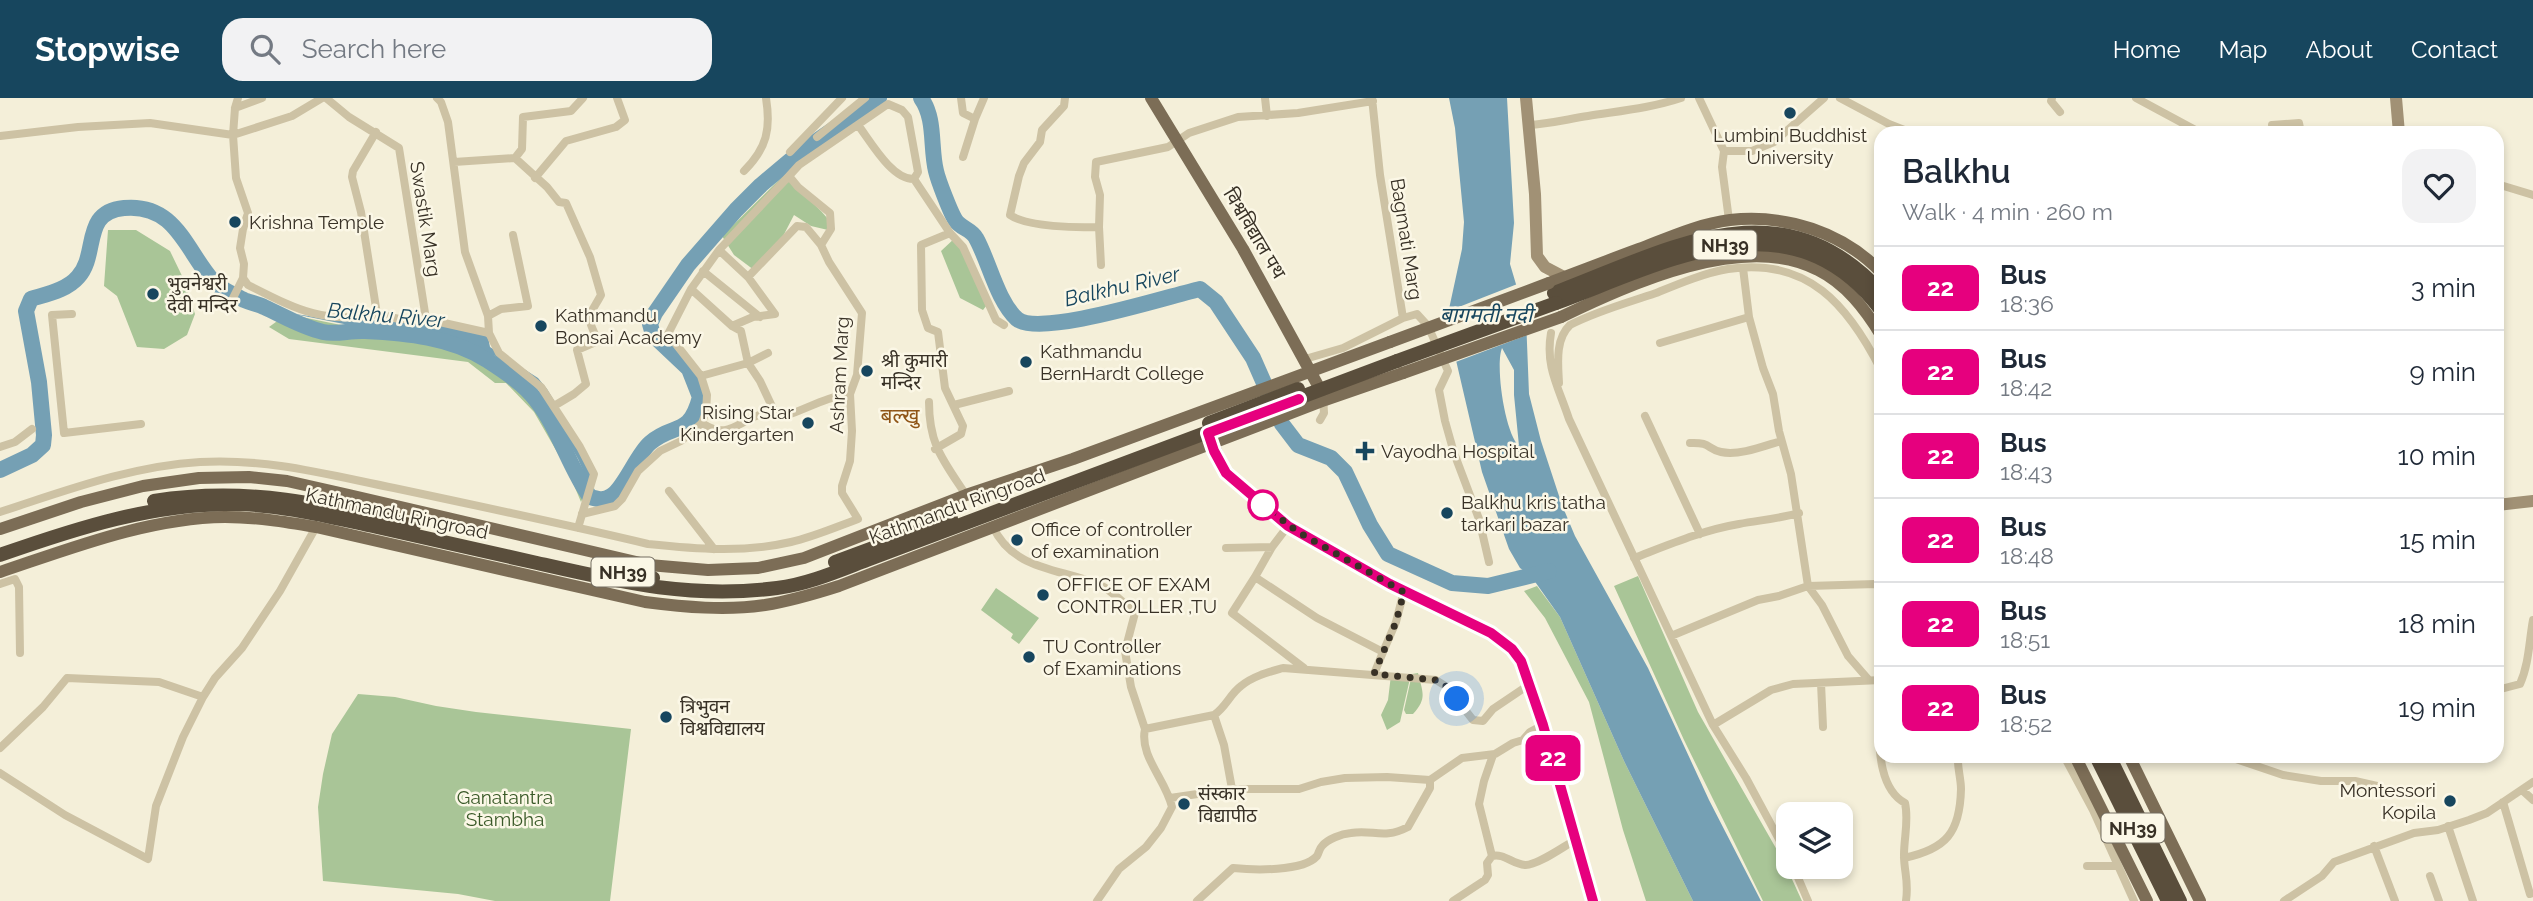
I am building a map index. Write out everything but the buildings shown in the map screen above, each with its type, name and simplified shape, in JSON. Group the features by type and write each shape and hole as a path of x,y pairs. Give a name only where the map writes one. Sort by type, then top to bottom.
{"highway":[{"name":"Kathmandu Ringroad","path":"1554,299 1699,240 1747,232 1788,235 1816,243 1837,253 1874,285"},
{"name":"Kathmandu Ringroad","path":"0,555 135,514 208,504 239,504 310,513 628,584 665,589 741,592 780,588 819,578 865,556 1231,418 1554,299 1693,252 1726,245 1754,243 1793,247 1823,259 1857,282 1874,302"},
{"name":"Kathmandu Ringroad","path":"0,545 130,505 229,494 287,498 330,506 638,576 680,582 771,580 865,556"},
{"path":"858,537 865,556"},
{"name":"NH39","path":"2099,763 2168,901"},
{"name":"NH39","path":"2112,763 2179,901"}],"main road":[{"name":"विश्वविद्याल पथ","path":"1151,98 1243,249 1319,386"},
{"path":"1526,98 1535,194 1537,256 1539,261 1563,277"},
{"path":"2396,98 2398,126"},
{"path":"1554,299 1563,277 1693,229 1729,220 1767,219 1808,226 1847,245 1874,266"},
{"path":"0,572 131,530 225,517 317,527 645,602 678,606 763,606 802,598 839,586 993,527 1231,418 1554,299 1597,300 1698,264 1760,256 1800,262 1831,277 1853,296 1874,325"},
{"path":"0,529 118,492 220,476 249,477 287,481 649,565 693,570 736,570 783,564 966,495 1207,429"},
{"path":"1207,429 1226,473 1288,526 1404,592 1491,633 1503,641 1521,661 1543,725 1594,901"},
{"path":"2504,504 2533,501"},
{"path":"2078,763 2147,901"},
{"path":"2132,763 2200,901"}],"street":[{"path":"230,304 243,278 244,264 240,248 248,213 236,178 233,135 235,108 239,98"},
{"path":"235,108 262,98"},
{"path":"0,136 78,127 150,123 233,135 292,116 324,98"},
{"name":"Swastik Marg","path":"324,98 399,148 426,319"},
{"path":"437,98 448,122 465,252 488,316 489,333 498,351 534,380 556,405 594,474 578,528"},
{"path":"454,162 514,158 522,149 523,117 571,111 583,98"},
{"path":"535,178 566,141 616,127 625,120 617,98"},
{"path":"744,171 769,132 766,98"},
{"path":"790,152 842,98"},
{"path":"818,124 821,134 855,101 865,98"},
{"path":"961,98 963,113 975,119"},
{"path":"963,158 984,98"},
{"path":"1065,98 1064,106 1042,130 1040,142 1024,163 1010,215 1072,229 1099,227"},
{"path":"1265,98 1267,116"},
{"path":"1528,125 1640,109 1681,98"},
{"path":"1699,98 1724,151 1722,167 1729,220"},
{"path":"1724,151 1752,151 1774,142 1824,98"},
{"path":"1840,98 1894,126"},
{"path":"2052,98 2051,101 2060,112"},
{"path":"2136,98 2188,126"},
{"path":"1101,265 1100,195 1095,177 1096,162 1168,147 1189,133 1238,117 1267,116 1373,99"},
{"name":"Bagmati Marg","path":"1305,359 1343,348 1404,318 1380,175 1373,99"},
{"path":"583,511 615,506 638,471 660,451 681,441 702,423 707,395 701,376 668,334 691,289 719,250 799,165 888,104 902,110 908,117 918,172 914,179"},
{"path":"2272,125 2299,123 2300,126"},
{"path":"858,125 894,172 905,180 914,179"},
{"path":"376,132 352,177 361,212 377,314"},
{"path":"514,158 547,187 559,202 566,203 590,257 601,295 589,314 589,322 598,341 577,350 586,384 556,405"},
{"path":"748,277 797,226 806,227 821,245 831,229 830,213 798,187 789,176"},
{"path":"914,179 950,233 963,247 996,320 1004,325"},
{"path":"2504,186 2533,195"},
{"path":"935,449 964,430 946,388 938,332 928,328 922,310 921,245 950,233"},
{"path":"488,316 500,309 528,306 513,235"},
{"name":"Ashram Marg","path":"714,549 743,550 792,542 859,519 842,493 842,486 850,461 850,394 857,375 862,313 821,245"},
{"path":"719,250 748,277 775,314 732,326"},
{"path":"1743,268 1749,317 1773,394 1781,441 1791,474 1808,586 1822,605 1847,656 1868,679"},
{"path":"1559,389 1559,351 1562,336 1570,325 1726,269 1780,269 1825,291 1874,348"},
{"path":"703,271 761,317"},
{"path":"243,278 248,285 302,312 357,318 377,314 399,319 426,319 489,333"},
{"path":"691,289 741,331 748,363 776,415"},
{"path":"72,314 52,314 64,433 141,424"},
{"path":"1404,318 1417,314 1428,326 1448,371 1439,390 1445,421 1479,519 1489,562"},
{"path":"1660,343 1749,317"},
{"path":"1551,333 1548,354 1550,372 1569,419 1713,725 1776,834"},
{"path":"701,376 748,363 768,353"},
{"path":"1319,386 1320,420"},
{"path":"954,405 1009,391"},
{"path":"702,423 712,430 722,432 763,414 786,416 850,394"},
{"path":"929,402 929,423 935,449 966,495"},
{"path":"1644,416 1700,534"},
{"path":"0,447 15,442 32,429"},
{"path":"1690,443 1705,443 1720,452 1739,451 1781,441"},
{"path":"0,512 105,478 169,465 256,462 302,468 648,544 714,549"},
{"path":"669,491 714,549"},
{"path":"62,492 67,506"},
{"path":"1634,558 1700,534 1798,513"},
{"path":"1288,526 1232,613 1304,668"},
{"path":"0,773 65,815 148,859 156,806 183,737 203,697 215,678 242,648 280,591 317,527"},
{"path":"993,527 999,540 1017,558 1100,585 1135,613 1125,651 1131,687 1144,729 1142,743 1172,807 1161,828 1143,850 1119,869 1097,901"},
{"path":"1226,548 1272,547"},
{"path":"1255,577 1317,618 1383,652"},
{"path":"0,584 15,579 19,587 20,653"},
{"path":"1671,636 1758,600 1808,586 1874,584"},
{"path":"1374,674 1396,622 1404,592"},
{"path":"2504,688 2520,684 2527,669 2528,643 2533,620"},
{"path":"1144,729 1214,715 1225,708 1241,686 1259,676 1283,668 1436,680 1447,687 1473,719 1483,721 1493,709 1530,684"},
{"path":"0,748 43,708 67,678 159,682 203,697"},
{"path":"1713,725 1771,690 1793,684 1874,679"},
{"path":"1821,683 1823,727"},
{"path":"1214,715 1224,746 1231,789"},
{"path":"1170,798 1231,789 1299,789 1345,778 1430,780 1462,758 1493,755 1523,740 1530,732 1543,725"},
{"path":"1492,856 1479,804 1483,781 1493,755"},
{"path":"1883,763 1890,788 1895,797 1905,803 1907,811 1904,858 1909,882 1906,901"},
{"path":"1904,858 1944,843 1953,833 1961,788 1959,763"},
{"path":"2068,763 2093,810 2134,901"},
{"path":"2248,763 2283,775 2321,781 2355,781 2377,786"},
{"path":"1196,901 1233,869 1272,870 1293,866 1317,856 1321,847 1334,838 1353,832 1385,835 1404,830 1430,788 1430,780"},
{"path":"2284,901 2322,876 2334,862 2414,833 2448,826 2487,813 2533,782"},
{"path":"2522,790 2533,800"},
{"path":"2503,802 2529,895"},
{"path":"2448,826 2473,901"},
{"path":"1453,901 1485,880 1488,875 1486,863 1492,856 1498,855 1514,863 1532,865 1577,839"},
{"path":"2374,846 2395,901"},
{"path":"2087,866 2118,866"},
{"path":"2430,876 2439,901"},
{"path":"1799,879 1808,901"}],"green space":[{"path":"784,175 828,219 828,230 811,226 794,215 780,242 754,270 734,255 722,236"},
{"path":"108,230 136,230 170,251 184,280 195,314 187,335 164,349 137,347 117,296 104,286"},
{"path":"956,237 990,301 983,310 960,298 941,251"},
{"path":"287,314 346,326 456,342 502,364 535,390 543,401 587,489 581,502 568,471 534,412 506,383 495,383 468,362 289,339 269,327"},
{"path":"1638,576 1698,712 1776,848 1776,879 1792,879 1802,901 1763,901 1684,740 1614,586"},
{"path":"1537,586 1560,617 1624,761 1693,901 1646,901 1623,830 1589,702 1545,618 1524,591"},
{"path":"996,588 1039,618 1019,644 1011,638 1013,634 981,610"},
{"path":"1418,673 1422,690 1421,703 1413,714 1406,714 1404,710 1412,674"},
{"path":"1411,674 1400,722 1387,730 1381,715 1388,700 1391,675"},
{"name":"Ganatantra Stambha","path":"358,694 395,697 476,712 631,729 610,901 495,901 458,894 323,881 318,807 323,774 332,734"}],"water":[{"name":"बागमती नदी","path":"1449,98 1507,98 1514,223 1510,264 1526,318 1529,394 1541,441 1575,536 1648,668 1709,800 1761,901 1693,901 1624,761 1560,617 1531,576 1520,568 1509,549 1482,472 1452,343 1449,309 1462,249 1464,222 1455,128","holes":["1502,348 1514,370 1514,395 1519,446 1509,428 1503,399 1500,369"]},
{"name":"Balkhu River","path":"289,313 334,319 437,324 488,337 490,347 538,378 547,389 593,465 590,487 578,459 538,389 495,356 459,341"}],"pier":[{"path":"1520,283 1530,317 1530,334 1453,363 1446,312"}],"waterway":[{"name":"Balkhu River","path":"0,470 32,455 43,445 39,382 26,311 31,299 63,288 78,277 84,268 96,226 102,217 111,211 124,208 142,208 168,221 213,281 244,300 323,332 365,331 428,338 459,346 487,360 520,383 536,400 590,497 608,498 621,486 650,443 680,428 691,419 700,397 689,369 653,335 650,324 655,313 688,265 761,185 799,153 879,98"},
{"name":"Balkhu River","path":"921,98 931,124 936,171 951,212 956,221 976,238 1004,302 1017,319 1030,323 1076,320 1200,289 1216,302 1253,358 1282,424 1298,445 1331,458 1345,472 1370,525 1388,554 1452,583 1488,586 1549,571"}],"bus line":[{"name":"22","path":"1299,399 1208,433 1219,463 1226,473 1288,526 1404,592 1491,633 1512,649 1521,661 1530,684 1593,901"}],"place":[{"name":"Lumbini Buddhist University","path":"1790,113"},
{"name":"Krishna Temple","path":"235,222"},
{"name":"भुवनेश्वरी देवी मन्दिर","path":"153,294"},
{"name":"Kathmandu Bonsai Academy","path":"541,326"},
{"name":"Kathmandu BernHardt College","path":"1026,362"},
{"name":"श्री कुमारी मन्दिर","path":"867,371"},
{"name":"Rising Star Kindergarten","path":"808,423"},
{"name":"Vayodha Hospital","path":"1365,451"},
{"name":"Balkhu kris tatha tarkari bazar","path":"1447,513"},
{"name":"Office of controller of examination","path":"1017,540"},
{"name":"OFFICE OF EXAM CONTROLLER ,TU","path":"1043,595"},
{"name":"TU Controller of Examinations","path":"1029,657"},
{"name":"त्रिभुवन विश्वविद्यालय","path":"666,717"},
{"name":"Montessori Kopila","path":"2450,801"},
{"name":"संस्कार विद्यापीठ","path":"1184,804"}],"district":[{"name":"बल्खु","path":"900,415"}],"route":[{"path":"1263,505 1288,526 1404,592 1396,622 1374,674 1436,680 1447,687 1457,699"}]}
